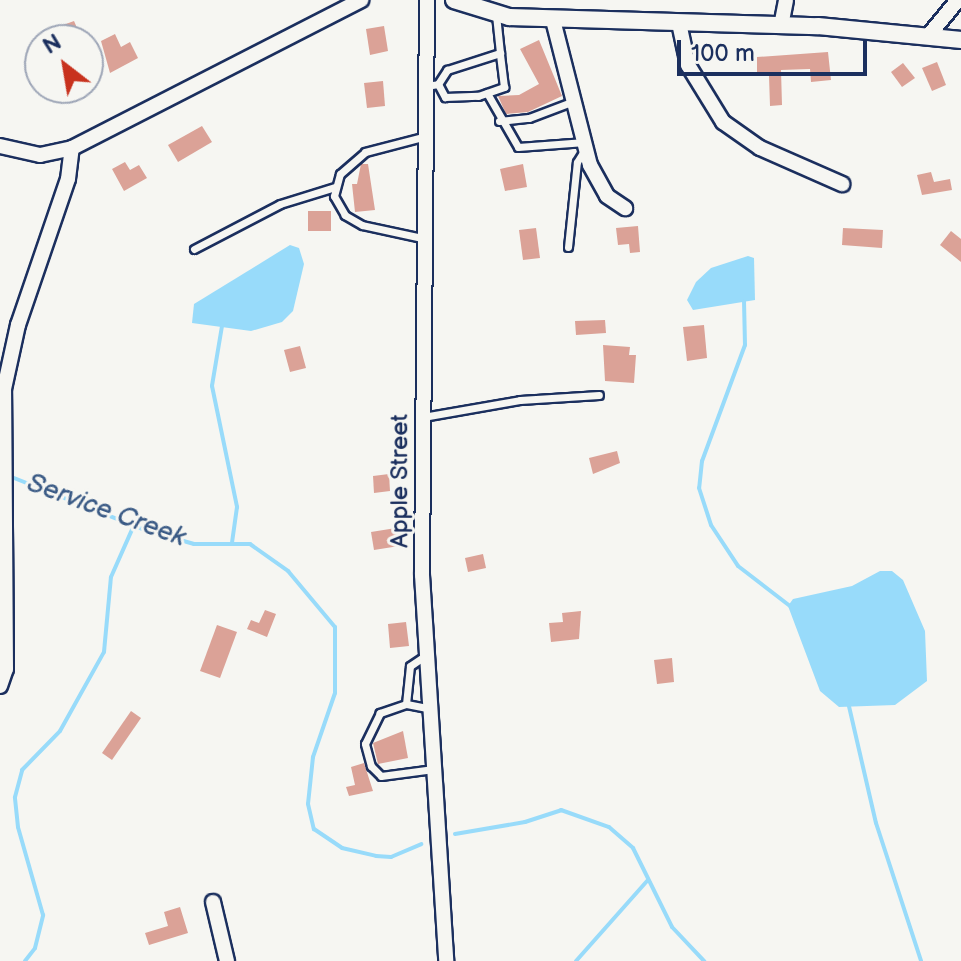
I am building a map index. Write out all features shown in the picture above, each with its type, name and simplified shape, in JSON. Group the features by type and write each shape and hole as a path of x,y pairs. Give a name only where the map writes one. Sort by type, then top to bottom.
{"street":[{"path":"0,146 40,155 72,148 361,0"},
{"name":"Apple Street","path":"427,0 431,85 423,137 422,575 434,709 434,769 446,961"},
{"path":"454,0 496,14 553,20 781,26 929,35 961,40"},
{"path":"781,26 786,0"},
{"path":"929,35 958,0"},
{"path":"553,20 600,186 625,208"},
{"path":"679,23 682,52 723,122 760,148 842,184"},
{"path":"0,686 6,669 2,568 4,389 18,325 68,179 72,148"},
{"path":"213,902 227,961"}],"lane":[{"path":"496,14 504,87 487,93 445,97 431,85 447,70 500,53"},
{"path":"487,93 499,121 518,147 586,145 577,162 568,247"},
{"path":"499,121 529,118 577,100"},
{"path":"194,249 280,204 335,187 365,152 423,137"},
{"path":"335,187 336,202 345,215 380,232 422,238"},
{"path":"421,417 520,400 599,395"},
{"path":"406,704 410,666 430,653"},
{"path":"434,709 406,704 380,713 365,744 371,766 387,777 434,769"}],"water":[{"path":"290,245 299,248 304,264 293,311 282,322 251,331 192,323 194,304"},
{"path":"748,256 754,258 755,300 693,310 687,300 696,282 711,268"},
{"path":"880,571 892,571 903,580 925,631 927,681 895,705 839,707 820,691 788,606 793,599 852,586"}],"building":[{"path":"384,26 388,51 370,55 366,29"},
{"path":"115,34 121,47 130,42 138,58 110,73 104,40"},
{"path":"539,40 562,96 528,112 506,114 498,96 519,95 539,84 520,49"},
{"path":"828,52 831,80 811,82 810,69 781,70 782,105 770,106 769,76 757,76 757,57"},
{"path":"937,62 946,85 932,91 922,68"},
{"path":"903,63 915,78 902,87 891,72"},
{"path":"383,81 385,106 367,108 364,83"},
{"path":"202,126 212,142 178,162 168,145"},
{"path":"125,162 130,170 139,165 147,178 124,191 112,169"},
{"path":"361,164 368,164 375,210 355,212 352,184 357,184"},
{"path":"523,164 527,187 505,191 500,169"},
{"path":"931,172 934,182 950,179 952,190 922,195 917,175"},
{"path":"308,211 331,211 331,231 308,231"},
{"path":"638,226 640,252 630,253 629,244 618,245 616,228"},
{"path":"536,228 540,258 523,260 519,230"},
{"path":"843,228 883,230 882,248 842,245"},
{"path":"951,231 961,239 961,262 940,245"},
{"path":"605,320 606,333 576,335 575,321"},
{"path":"704,325 707,358 687,361 683,327"},
{"path":"603,345 630,347 629,355 636,355 634,383 605,381"},
{"path":"300,346 306,368 290,372 284,350"},
{"path":"617,451 620,463 593,474 589,458"},
{"path":"389,474 390,491 374,493 373,476"},
{"path":"396,528 399,546 374,550 371,532"},
{"path":"483,554 486,568 468,572 465,558"},
{"path":"265,610 276,614 267,637 247,629 251,620 259,623"},
{"path":"581,611 579,639 551,642 549,623 563,622 562,613"},
{"path":"406,622 409,646 390,648 388,624"},
{"path":"217,625 237,632 220,678 200,671"},
{"path":"672,658 674,682 657,684 654,660"},
{"path":"131,711 141,718 112,760 102,753"},
{"path":"403,731 408,758 378,764 373,743"},
{"path":"364,763 373,791 349,796 346,787 355,785 351,767"},
{"path":"180,907 188,933 149,945 145,933 168,926 164,912"}],"waterway":[{"path":"744,301 745,345 702,461 699,488 711,525 738,566 790,606"},
{"path":"222,326 212,386 237,507 232,542"},
{"name":"Service Creek","path":"9,476 145,530 194,544 250,544 288,571 335,627 335,693 313,757 308,804 314,829 342,848 376,856 391,857 421,844"},
{"path":"25,961 35,948 43,915 18,827 15,797 22,770 60,731 104,652 111,577 134,525"},
{"path":"848,702 876,823 921,961"},
{"name":"Service Creek","path":"455,834 525,822 561,810 609,827 633,848 672,927 704,961"},
{"path":"576,961 648,880"}]}
